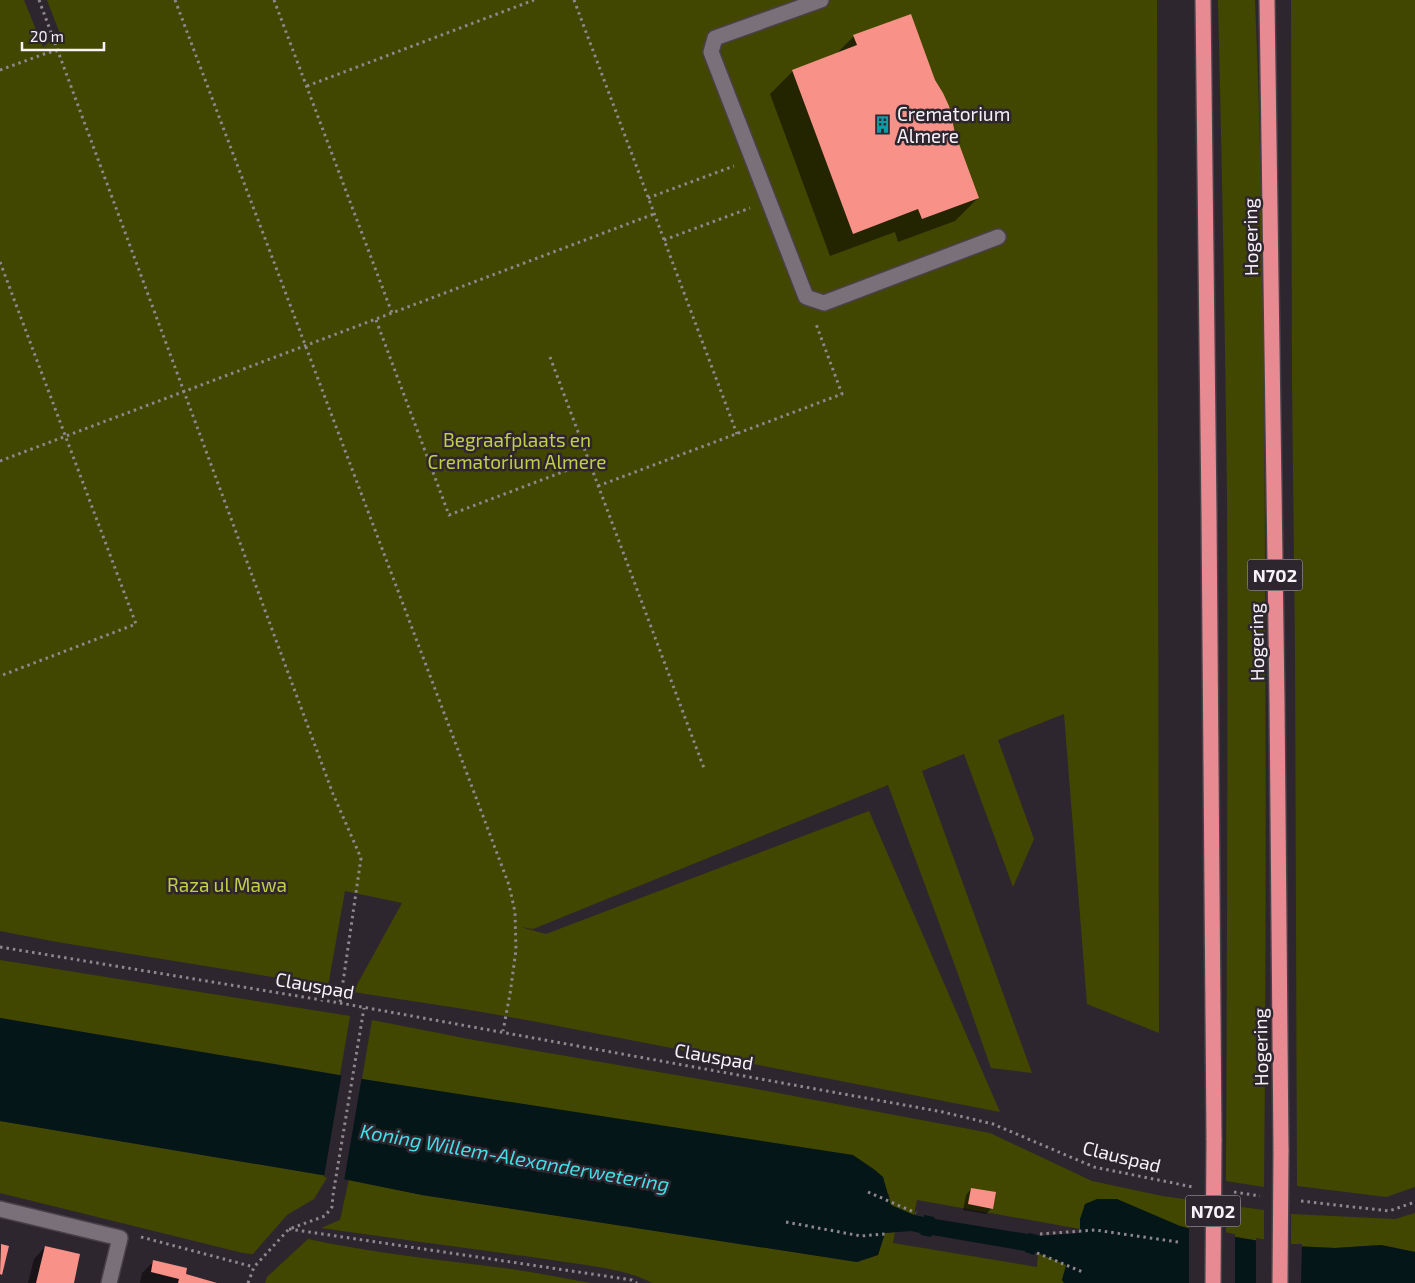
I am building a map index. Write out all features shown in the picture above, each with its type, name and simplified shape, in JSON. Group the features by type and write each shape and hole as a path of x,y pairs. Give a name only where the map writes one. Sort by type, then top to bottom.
{"highway":[{"name":"N702","path":"1202,0 1209,514 1214,1140 1213,1283"},
{"name":"Hogering","path":"1267,0 1281,1151 1280,1283"}],"street":[{"path":"821,0 715,38 711,52 806,297 824,303 998,237"},
{"path":"0,1208 120,1238 109,1283"}],"path":[{"path":"39,0 333,794 361,858 340,1003"},
{"path":"175,0 509,885 516,912 516,950 503,1032"},
{"path":"274,0 392,313"},
{"path":"307,86 534,0"},
{"path":"574,0 737,434"},
{"path":"0,70 47,52 57,51"},
{"path":"648,198 753,159"},
{"path":"664,240 769,201"},
{"path":"0,461 654,214"},
{"path":"0,262 136,624 0,676"},
{"path":"598,486 842,394 806,297"},
{"path":"376,320 449,515 589,462"},
{"path":"550,357 706,771"},
{"name":"Clauspad","path":"0,947 340,1003 942,1112 993,1124 1094,1167 1200,1188"},
{"path":"248,1283 254,1267 289,1229 325,1216 332,1207 332,1195 364,1008"},
{"path":"868,1192 916,1213"},
{"path":"1228,1192 1265,1196"},
{"path":"1292,1200 1389,1211 1415,1202"},
{"path":"786,1222 861,1236 885,1234"},
{"path":"289,1229 632,1280 637,1283"},
{"path":"1040,1234 1095,1230 1178,1242"},
{"path":"120,1238 131,1234 254,1267"},
{"path":"1037,1253 1085,1273"}],"green space":[{"name":"Begraafplaats en Crematorium Almere","path":"0,0 24,0 43,47 60,34 47,0 1157,0 1159,1033 1087,1004 1064,714 998,740 1034,839 1013,887 964,754 922,771 1032,1073 991,1068 888,785 533,929 520,927 546,934 869,811 1000,1112 532,1021 353,992 402,903 345,891 328,986 0,931"},
{"path":"1218,0 1255,0 1258,70 1264,421 1266,795 1264,1187 1226,1181 1227,493"},
{"path":"1291,0 1415,0 1415,1187 1386,1197 1297,1186"},
{"path":"0,960 350,1016 340,1075 0,1018"},
{"path":"372,1020 990,1133 1092,1181 1162,1196 1198,1201 1198,1231 1180,1226 1080,1219 1080,1229 917,1200 914,1215 890,1205 889,1194 543,1108 362,1079"},
{"path":"0,1121 328,1176 314,1199 287,1215 253,1254 243,1253 0,1193"},
{"path":"349,1179 422,1195 857,1262 878,1255 885,1233 895,1232 893,1243 1037,1267 1038,1253 1067,1265 1062,1280 1064,1283 652,1283 616,1270 321,1228 340,1220"},
{"path":"1226,1205 1264,1210 1264,1242 1226,1235"},
{"path":"1415,1213 1415,1252 1381,1245 1335,1248 1291,1246 1291,1214 1395,1219"},
{"path":"308,1239 381,1252 515,1270 591,1283 265,1283 267,1277"}],"water":[{"name":"Koning Willem-Alexanderwetering","path":"0,1018 362,1079 853,1155 883,1177 891,1205 914,1215 924,1217 924,1215 934,1217 935,1219 1039,1236 1080,1233 1080,1219 1085,1204 1097,1199 1117,1199 1180,1226 1198,1231 1291,1246 1335,1248 1381,1245 1415,1252 1415,1283 1064,1283 1062,1280 1066,1265 1038,1253 1034,1255 1025,1251 932,1235 931,1237 911,1231 885,1233 878,1255 857,1262 422,1195 328,1176 0,1121"}],"pier":[{"path":"342,1072 362,1076 344,1181 324,1177"},
{"path":"1189,1226 1235,1234 1235,1283 1189,1283"},
{"path":"1256,1238 1302,1244 1301,1283 1256,1283"}],"building":[{"name":"Crematorium Almere","path":"911,14 935,80 949,106 955,133 979,198 922,219 918,209 853,234 792,70 857,45 853,35"},
{"path":"971,1188 996,1192 993,1209 968,1204"},
{"path":"1,1244 9,1246 2,1275 0,1274"},
{"path":"45,1246 80,1254 74,1283 36,1283"},
{"path":"153,1260 187,1268 186,1274 217,1283 178,1283 179,1279 151,1272"}],"place":[{"name":"Crematorium Almere","path":"883,124"}],"park label":[{"name":"Raza ul Mawa","path":"227,884"}]}
